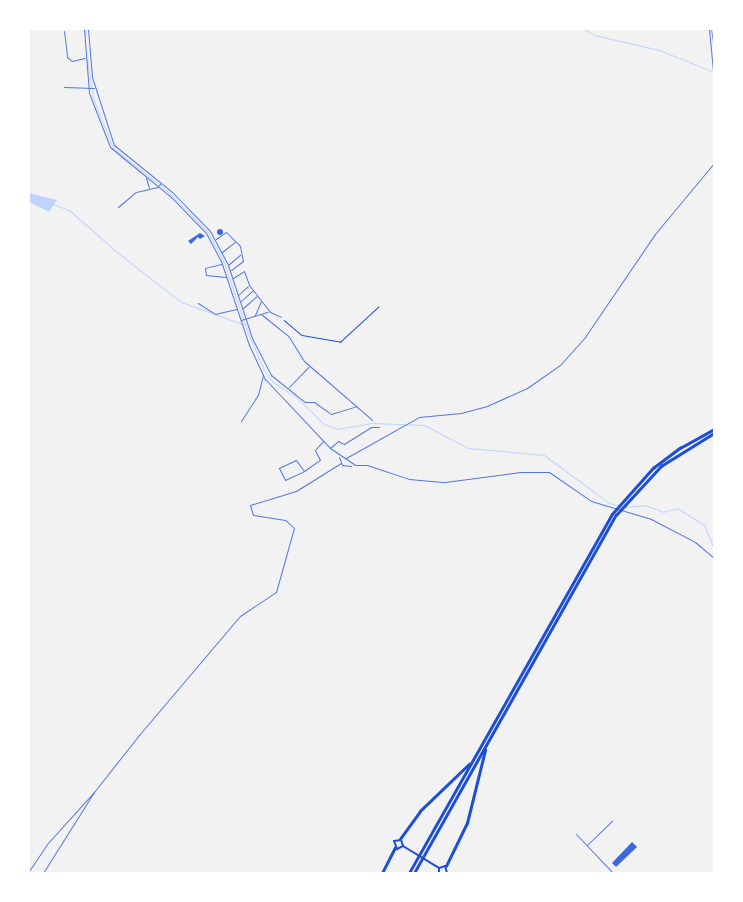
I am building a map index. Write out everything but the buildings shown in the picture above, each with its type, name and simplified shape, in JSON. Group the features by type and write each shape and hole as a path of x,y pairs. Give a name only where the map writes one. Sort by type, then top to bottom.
{"highway":[{"path":"409,873 614,514 665,458 714,429"},
{"path":"623,502 668,461 714,433"},
{"path":"414,873 614,514"},
{"path":"446,866 467,823 477,772 488,741"},
{"path":"400,839 420,812 473,759"},
{"path":"382,873 396,848"}],"main road":[{"path":"403,846 396,848 394,841 400,839 403,846 439,868 446,866 448,873"},
{"path":"439,868 439,873"}],"street":[{"path":"84,29 84,58 89,89 110,147 146,178 159,185 211,237 241,321 263,375 330,448 355,466"},
{"path":"88,29 94,89 114,145 216,240 228,264 262,361 274,380 288,388 305,402 314,402 331,414 354,410 357,406"},
{"path":"709,29 714,80"},
{"path":"64,31 67,57 72,61 84,58"},
{"path":"64,87 94,89"},
{"path":"29,871 47,844 94,792 240,616 267,601 278,589 294,528 285,520 253,515 250,504 296,491 336,466 345,458 408,422 426,415 466,412 499,401 527,388 564,362 585,337 655,234 714,163"},
{"path":"146,178 149,188"},
{"path":"118,207 136,192 159,185"},
{"path":"216,240 226,232 240,246 240,264 249,285 270,312 281,317"},
{"path":"222,252 236,242"},
{"path":"228,264 241,254"},
{"path":"222,264 204,270 206,275 212,278 226,277"},
{"path":"230,270 240,264"},
{"path":"232,279 244,271"},
{"path":"238,295 249,285"},
{"path":"240,301 252,290"},
{"path":"243,308 258,296"},
{"path":"254,316 262,300"},
{"path":"198,303 215,314 237,309"},
{"path":"241,321 246,317 270,312"},
{"path":"260,314 289,337 298,355 309,366 372,420"},
{"path":"288,388 309,366"},
{"path":"241,421 258,395 263,375"},
{"path":"330,448 338,441 344,444 371,427 379,427"},
{"path":"304,471 296,460 280,468 285,480 304,471 320,460 315,450 323,441"},
{"path":"339,456 344,466"},
{"path":"344,466 351,456"},
{"path":"336,466 367,465 412,480 445,482 546,472 560,478 591,501 658,522 695,542 714,558"},
{"path":"43,873 94,792"},
{"path":"587,845 612,821"},
{"path":"576,834 614,873"}],"path":[{"path":"281,317 302,335 340,342 378,307"}],"water":[{"path":"29,193 57,200 49,212 29,202"}],"waterway":[{"path":"85,38 86,29"},
{"path":"584,29 594,35 659,50 714,72"},
{"path":"87,59 93,98 113,148 167,191 207,231 223,260 248,333 264,370 273,382 296,397 324,424 337,429 371,423 424,425 468,448 544,455 609,503 624,507 645,505 663,512 677,508 704,525 714,549"},
{"path":"53,204 69,210 118,253 181,302 245,325"}],"railway":[{"path":"711,29 714,49"}]}
